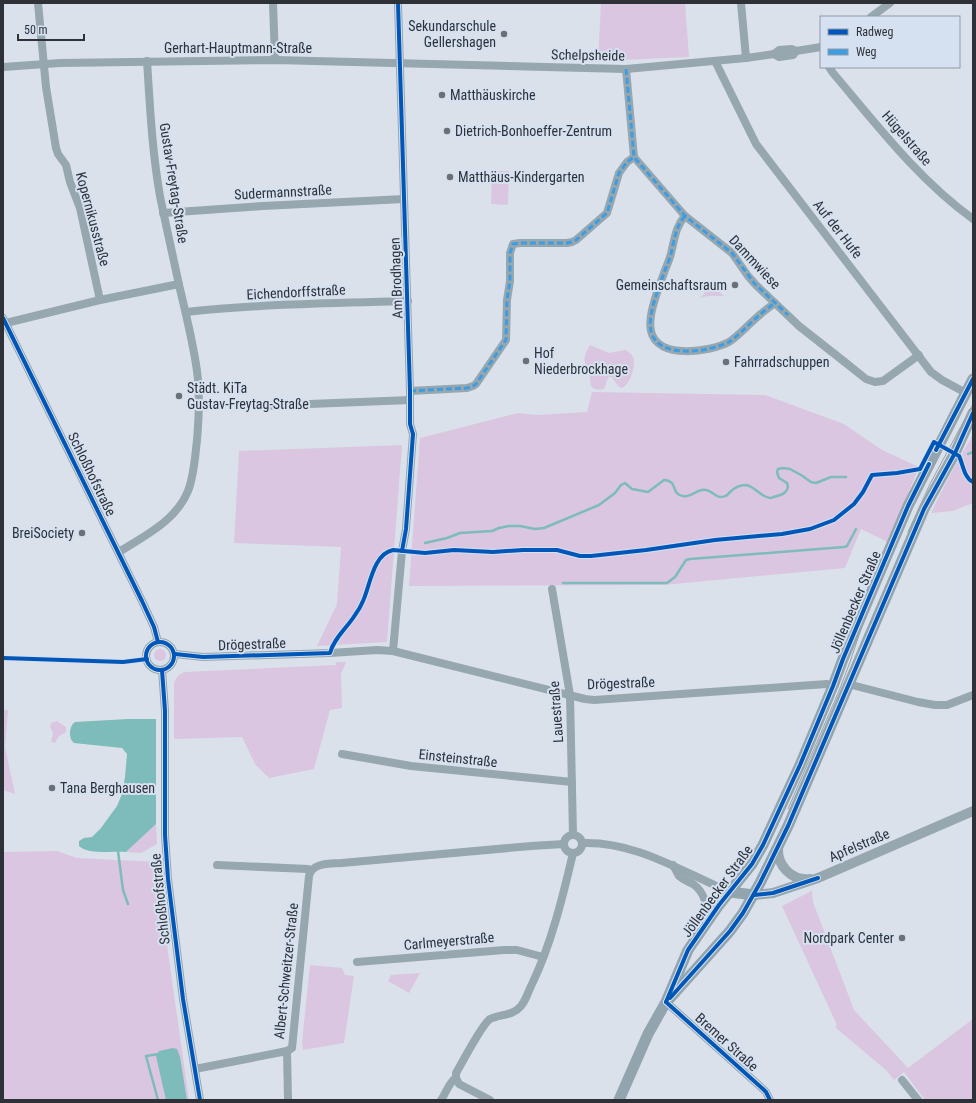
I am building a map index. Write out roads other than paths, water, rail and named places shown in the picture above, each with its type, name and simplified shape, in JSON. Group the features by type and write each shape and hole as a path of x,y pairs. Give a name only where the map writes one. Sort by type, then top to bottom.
{"main road":[{"name":"Jöllenbecker Straße","path":"619,1100 648,1034 666,1002 688,950 705,925 748,870 758,854 800,765 908,506 973,379"},
{"name":"Jöllenbecker Straße","path":"666,1002 724,940 754,895 778,848 924,509 955,453 973,413"},
{"path":"730,892 754,895"}],"street":[{"name":"Kopernikusstraße","path":"38,3 44,64 56,148 58,154 66,165 70,182 80,208 100,300"},
{"path":"273,3 275,60"},
{"name":"Am Brodhagen","path":"393,651 402,551 406,529 413,434 410,424 408,301 398,3"},
{"path":"741,3 746,58"},
{"path":"872,16 890,3"},
{"name":"Schelpsheide","path":"401,63 626,68 715,61 774,54 779,57 793,55 796,51 820,47"},
{"name":"Gerhart-Hauptmann-Straße","path":"3,67 44,64 147,61 275,60 401,63"},
{"name":"Gustav-Freytag-Straße","path":"119,552 158,527 180,505 188,491 193,472 199,420 199,393 193,344 163,213 154,155 147,61"},
{"name":"Auf der Hufe","path":"715,61 756,144 936,377 966,394"},
{"path":"410,391 467,388 476,384 506,340 507,300 510,285 510,253 513,244 520,242 572,242 605,214 619,172 627,162 634,157 626,68"},
{"name":"Hügelstraße","path":"830,68 891,142 918,171 942,195 973,219"},
{"name":"Dammwiese","path":"634,157 685,216 732,253 754,283 799,326 862,377 870,381 882,381 918,355"},
{"name":"Sudermannstraße","path":"163,213 404,199"},
{"path":"685,216 675,235 670,257 657,293 651,316 652,336 658,343 670,349 693,351 707,350 722,345 733,339 775,303"},
{"path":"4,320 179,284"},
{"name":"Eichendorffstraße","path":"186,312 291,304 408,301"},
{"name":"Schloßhofstraße","path":"4,320 119,552 154,627 158,642"},
{"path":"260,406 410,400"},
{"name":"Lauestraße","path":"552,589 570,695 573,835"},
{"path":"158,642 168,643 174,654 174,659 170,666 162,670 152,667 146,654 154,643 158,642"},
{"name":"Drögestraße","path":"174,654 203,657 377,650 393,651 594,700 827,684 833,686"},
{"name":"Schloßhofstraße","path":"162,670 165,711 166,858 183,999 200,1100"},
{"path":"848,684 935,705 947,705 973,695"},
{"name":"Einsteinstraße","path":"342,754 411,766 572,782"},
{"name":"Apfelstraße","path":"754,895 773,893 818,878 973,811"},
{"path":"573,835 580,837 582,847 580,850 573,853 567,850 564,844 567,838 573,835"},
{"path":"582,843 594,843 630,850 655,858 730,892"},
{"path":"216,865 311,870 320,865 514,847 564,844"},
{"path":"778,848 778,858 780,864 795,878 818,878"},
{"path":"490,1100 460,1084 456,1078 456,1073 486,1022 496,1017 514,1012 522,1004 538,972 561,899 573,853"},
{"path":"673,865 678,875 692,883 702,893 707,910 705,925"},
{"name":"Albert-Schweitzer-Straße","path":"195,1069 287,1051 290,1050 293,1045 309,876 311,870"},
{"name":"Carlmeyerstraße","path":"357,962 504,950 517,950 543,957"},
{"name":"Bremer Straße","path":"666,1002 764,1089 770,1100"},
{"path":"287,1051 288,1100"},
{"path":"441,1100 453,1080 456,1078"},
{"path":"902,1080 918,1100"}],"waterway":[{"path":"968,454 973,452"},
{"path":"425,543 447,538 460,533 492,531 509,526 520,526 535,529 544,528 599,505 625,483 632,489 648,492 664,480 669,481 679,495 689,496 703,490 720,497 726,496 737,487 746,485 752,487 764,496 771,498 783,494 788,487 787,483 779,478 777,472 778,469 790,469 811,482 816,483 831,477 846,477"},
{"path":"563,583 667,583 675,577 686,560 844,547 847,546 856,529"},
{"path":"118,851 123,890 128,904"},
{"path":"158,1100 146,1056 159,1054"}],"tram line":[{"path":"788,809 839,691 867,611 920,489 973,388"},
{"path":"908,532 930,484 973,404"}],"place":[{"name":"Sekundarschule Gellershagen","path":"504,34"},
{"name":"Matthäuskirche","path":"442,95"},
{"name":"Dietrich-Bonhoeffer-Zentrum","path":"447,131"},
{"name":"Matthäus-Kindergarten","path":"450,177"},
{"name":"Gemeinschaftsraum","path":"735,285"},
{"name":"Hof Niederbrockhage","path":"526,361"},
{"name":"Fahrradschuppen","path":"726,362"},
{"name":"Städt. KiTa Gustav-Freytag-Straße","path":"179,396"},
{"name":"BreiSociety","path":"82,533"},
{"name":"Tana Berghausen","path":"52,788"},
{"name":"Nordpark Center","path":"902,938"}]}
